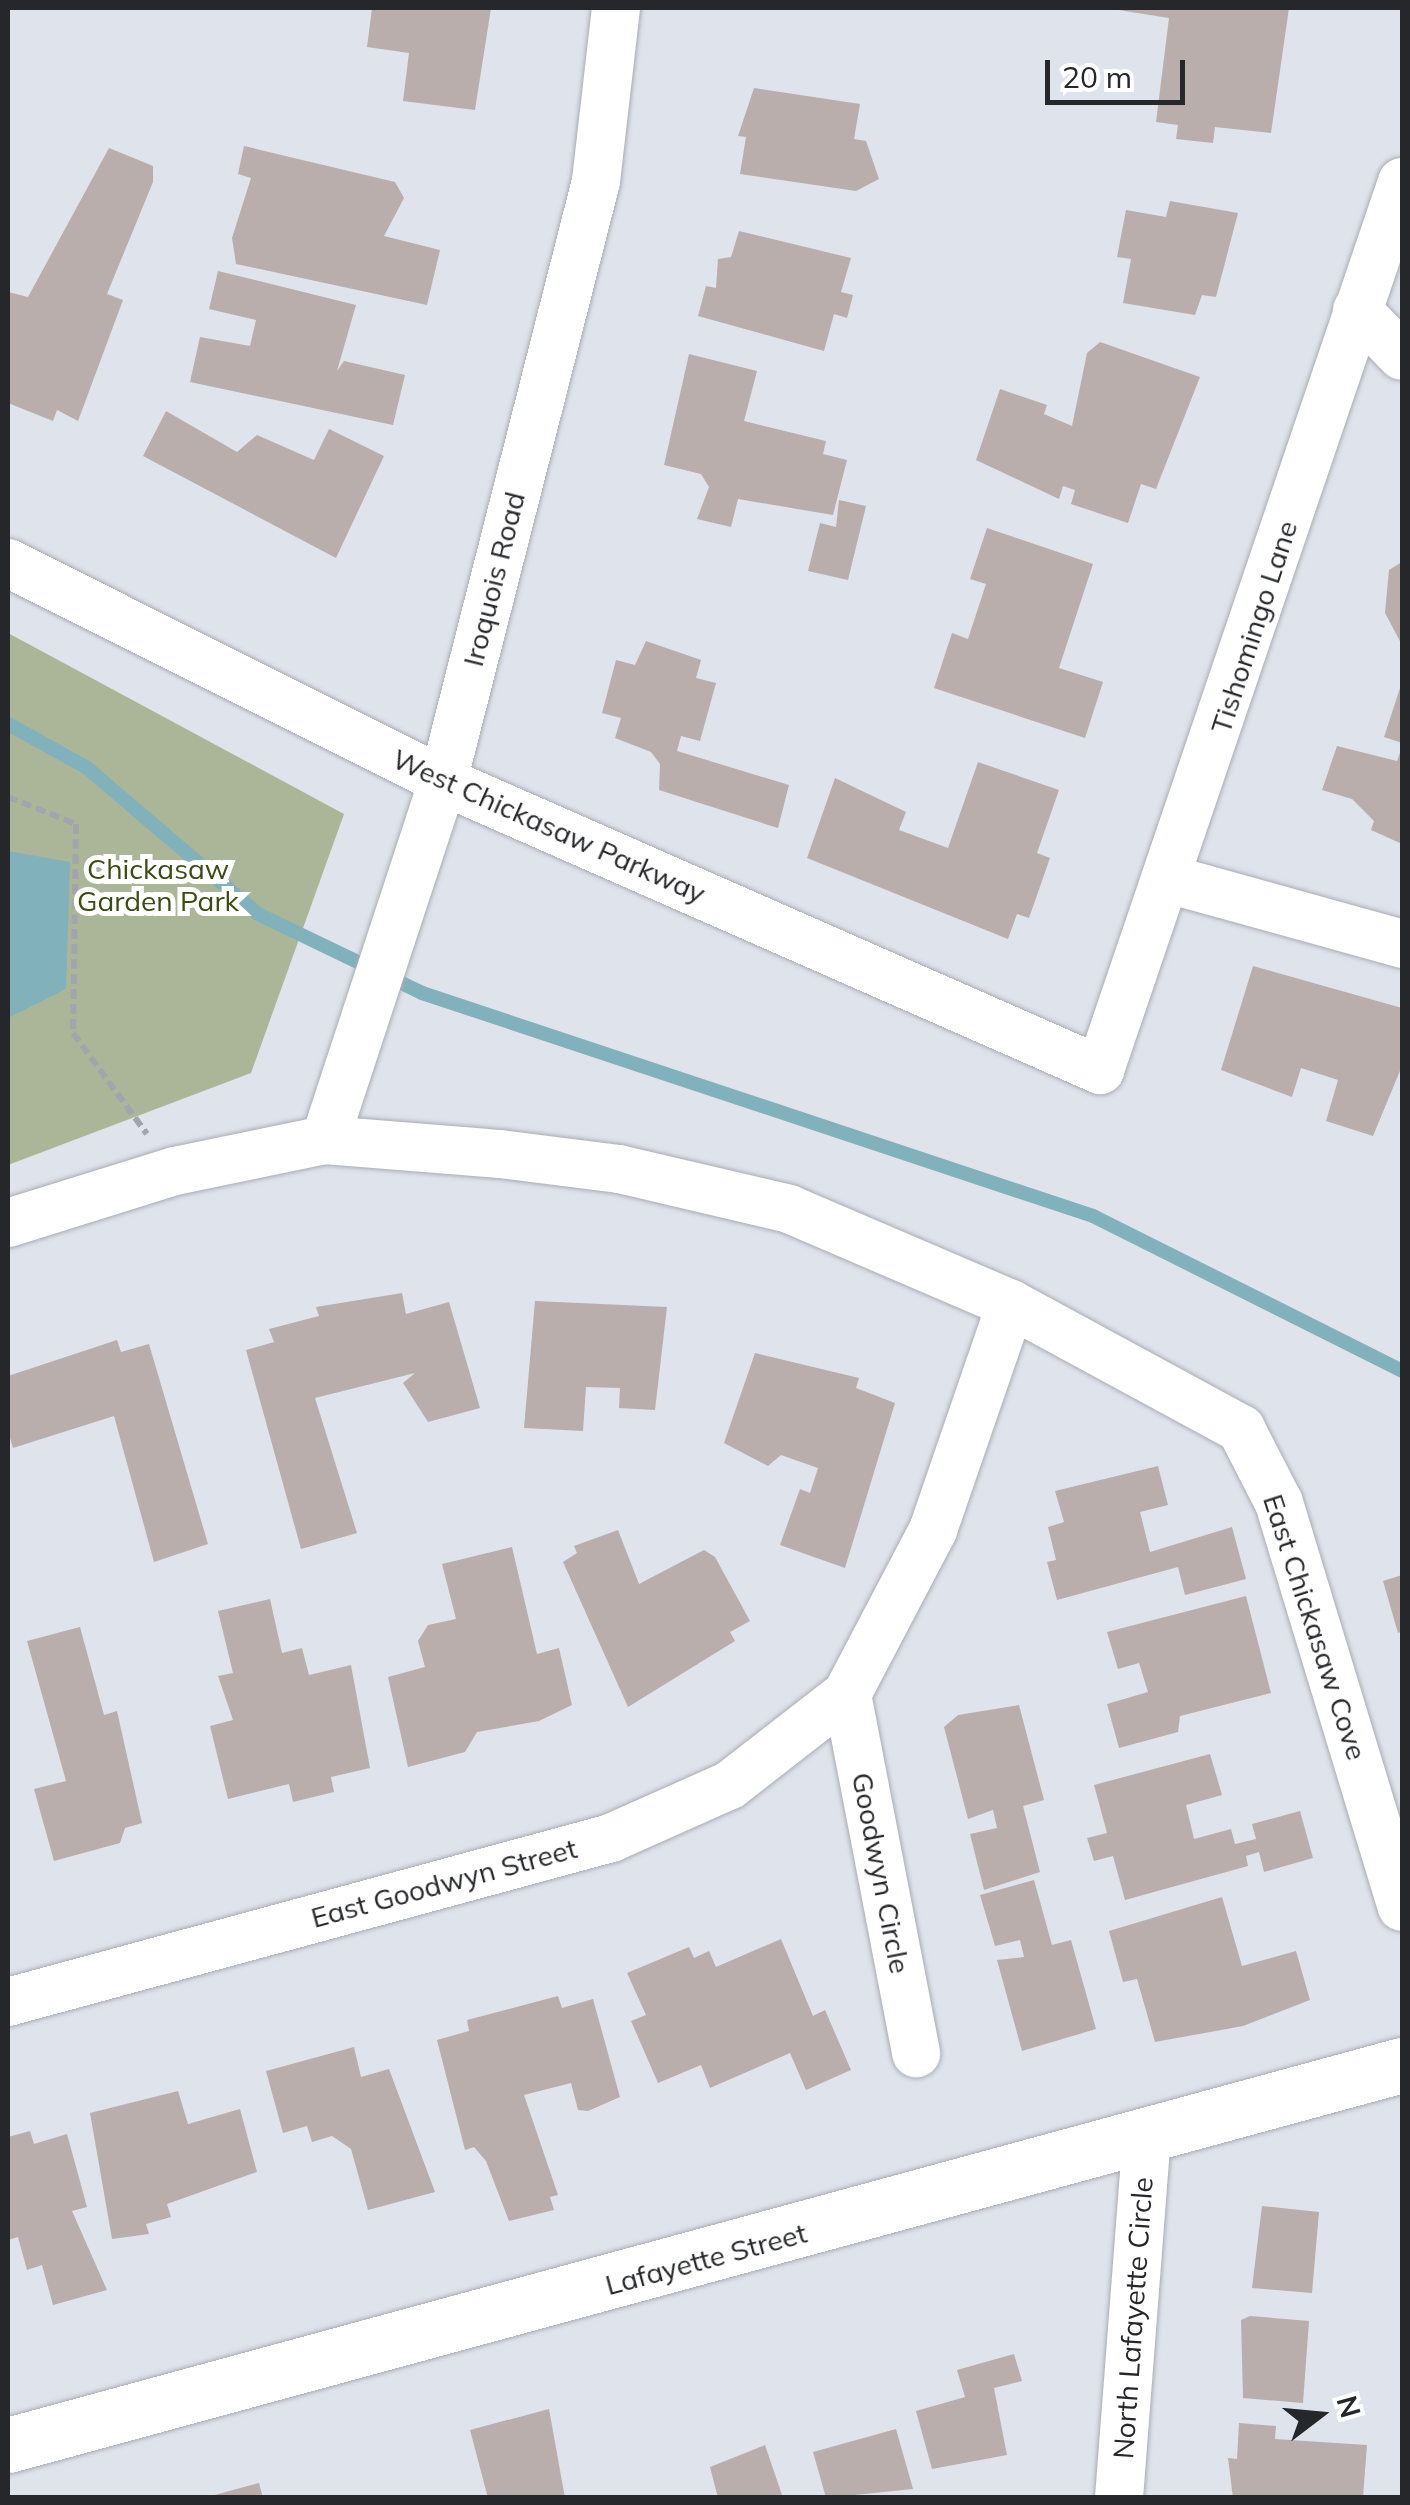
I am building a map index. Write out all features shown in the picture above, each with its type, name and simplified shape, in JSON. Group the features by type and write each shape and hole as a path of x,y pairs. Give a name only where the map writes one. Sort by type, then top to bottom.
{"street":[{"name":"Iroquois Road","path":"325,1140 443,781 596,181 616,8"},
{"name":"Tishomingo Lane","path":"1100,1070 1172,880 1402,182"},
{"path":"1357,310 1402,356"},
{"name":"West Chickasaw Parkway","path":"8,564 443,781 1100,1070"},
{"path":"1172,880 1402,944"},
{"name":"East Chickasaw Cove","path":"8,1223 175,1171 325,1140 618,1169 770,1204 1012,1304 1241,1430 1279,1503 1402,1907"},
{"path":"847,1694 933,1530 1012,1304"},
{"name":"East Goodwyn Street","path":"8,2002 610,1838 730,1785 847,1694"},
{"name":"Goodwyn Circle","path":"847,1694 916,2052"},
{"name":"Lafayette Street","path":"8,2445 1402,2066"},
{"name":"North Lafayette Circle","path":"1120,2498 1147,2138"}],"path":[{"path":"8,798 76,824 73,1033 175,1171"}],"green space":[{"name":"Chickasaw Garden Park","path":"8,633 344,814 251,1073 8,1165"}],"water":[{"path":"8,851 70,862 66,989 8,1018"}],"building":[{"path":"372,8 491,8 475,110 403,101 409,53 367,47"},
{"path":"1106,8 1289,8 1271,133 1215,127 1213,143 1176,139 1178,125 1156,122 1169,18"},
{"path":"754,88 860,104 854,139 866,141 879,179 856,191 740,174 746,137 738,136"},
{"path":"244,146 395,182 404,198 384,236 440,250 427,305 236,264 232,238 251,178 238,174"},
{"path":"109,148 153,166 153,182 107,294 123,300 78,421 57,410 53,421 8,403 8,292 28,297"},
{"path":"1170,201 1238,213 1216,297 1202,295 1195,315 1123,303 1131,259 1117,257 1126,210 1166,217"},
{"path":"739,231 851,258 841,292 853,295 847,318 834,314 824,351 698,316 706,286 716,288 718,259 731,257"},
{"path":"218,271 356,305 337,371 344,361 405,375 393,425 190,382 200,337 250,346 256,320 209,309"},
{"path":"1100,342 1200,377 1156,489 1141,484 1128,523 1071,504 1075,490 1063,486 1059,499 976,460 1000,389 1047,405 1044,414 1072,426 1087,353"},
{"path":"689,354 757,371 744,421 826,441 823,454 847,460 833,515 738,499 731,527 697,519 709,487 701,474 664,465"},
{"path":"166,411 237,452 257,435 314,460 329,429 384,456 336,558 143,456"},
{"path":"839,500 866,506 848,580 808,571 820,523 836,527"},
{"path":"987,528 1093,564 1059,668 1103,682 1085,738 934,688 952,633 968,639 986,584 970,579"},
{"path":"1402,562 1402,645 1385,613 1389,570"},
{"path":"646,641 701,660 696,678 716,683 700,741 681,736 677,751 789,785 778,828 659,790 660,764 651,752 615,738 621,718 602,713 616,660 635,665"},
{"path":"1402,682 1402,743 1384,737"},
{"path":"1337,746 1397,761 1402,747 1402,844 1371,830 1374,821 1352,799 1322,790"},
{"path":"978,762 1059,790 1037,853 1050,858 1029,918 1017,914 1008,939 807,858 835,778 906,812 899,830 948,848"},
{"path":"1253,966 1402,1008 1402,1066 1373,1136 1326,1121 1338,1080 1301,1068 1292,1097 1221,1070"},
{"path":"402,1293 406,1314 449,1302 480,1408 428,1422 403,1383 415,1373 315,1398 357,1533 301,1549 246,1350 274,1342 269,1329 319,1316 316,1307"},
{"path":"535,1301 667,1307 655,1410 619,1408 620,1388 586,1387 583,1431 524,1428"},
{"path":"117,1340 121,1352 149,1344 208,1544 154,1562 114,1416 13,1448 8,1431 8,1376"},
{"path":"755,1353 859,1378 856,1388 895,1403 845,1568 780,1545 800,1489 810,1493 818,1468 781,1455 768,1466 724,1443"},
{"path":"1158,1466 1168,1505 1140,1512 1150,1552 1232,1527 1246,1579 1185,1595 1178,1567 1057,1600 1047,1562 1056,1560 1048,1527 1064,1522 1055,1491"},
{"path":"618,1530 639,1584 704,1550 715,1557 750,1621 730,1632 735,1641 628,1707 563,1562 577,1553 574,1546"},
{"path":"512,1547 537,1654 559,1648 572,1705 539,1721 477,1732 465,1752 408,1767 388,1677 425,1667 418,1641 428,1625 456,1619 442,1564"},
{"path":"1402,1575 1402,1631 1398,1633 1383,1581"},
{"path":"1246,1596 1271,1693 1180,1716 1178,1732 1119,1748 1107,1704 1148,1692 1139,1663 1118,1669 1107,1632"},
{"path":"270,1599 282,1653 302,1648 309,1675 351,1665 370,1768 331,1777 334,1792 293,1802 289,1784 228,1799 210,1726 233,1720 218,1676 233,1673 218,1611"},
{"path":"80,1627 104,1715 117,1711 142,1823 125,1828 120,1843 54,1861 34,1789 66,1781 27,1641"},
{"path":"1019,1705 1044,1800 1023,1806 1040,1872 984,1890 970,1834 997,1828 993,1810 968,1819 944,1727 958,1715"},
{"path":"1210,1754 1222,1795 1186,1805 1194,1839 1231,1829 1235,1844 1256,1839 1252,1824 1300,1811 1313,1858 1264,1872 1259,1852 1246,1856 1248,1866 1125,1900 1113,1856 1094,1861 1087,1838 1107,1833 1094,1785"},
{"path":"1034,1880 1052,1945 1071,1940 1096,2029 1022,2051 997,1960 1024,1957 1020,1940 995,1946 980,1895"},
{"path":"1222,1897 1242,1966 1296,1951 1310,2000 1243,2026 1155,2042 1137,1979 1123,1982 1109,1931"},
{"path":"781,1939 813,2016 825,2010 851,2070 806,2090 790,2053 710,2088 701,2065 658,2083 631,2021 646,2015 627,1973 689,1947 694,1958 709,1951 716,1967"},
{"path":"558,1996 562,2008 593,1999 620,2097 588,2111 578,2110 571,2083 524,2095 558,2195 550,2197 554,2210 509,2221 486,2161 474,2147 465,2150 437,2040 469,2031 467,2020"},
{"path":"354,2047 361,2077 389,2069 435,2192 368,2210 351,2149 332,2136 312,2142 307,2126 283,2133 266,2071"},
{"path":"178,2091 188,2124 240,2109 257,2172 167,2204 171,2217 146,2224 149,2234 112,2239 90,2113"},
{"path":"30,2131 34,2144 67,2134 87,2207 72,2211 107,2290 53,2305 42,2265 27,2270 18,2237 8,2240 8,2137"},
{"path":"1262,2206 1319,2212 1312,2293 1252,2288"},
{"path":"1250,2316 1309,2321 1303,2403 1243,2398 1241,2320"},
{"path":"1014,2354 1022,2381 994,2388 1007,2455 932,2469 916,2411 965,2397 957,2370"},
{"path":"549,2409 565,2498 488,2498 470,2430"},
{"path":"1239,2423 1276,2426 1275,2439 1367,2445 1363,2497 1233,2498 1228,2458 1237,2459"},
{"path":"896,2429 913,2489 826,2498 813,2452"},
{"path":"765,2445 783,2498 718,2498 710,2467"},
{"path":"259,2483 263,2498 211,2498 211,2496"}],"waterway":[{"path":"8,724 86,767 258,914 422,993 1093,1216 1402,1371"}]}
